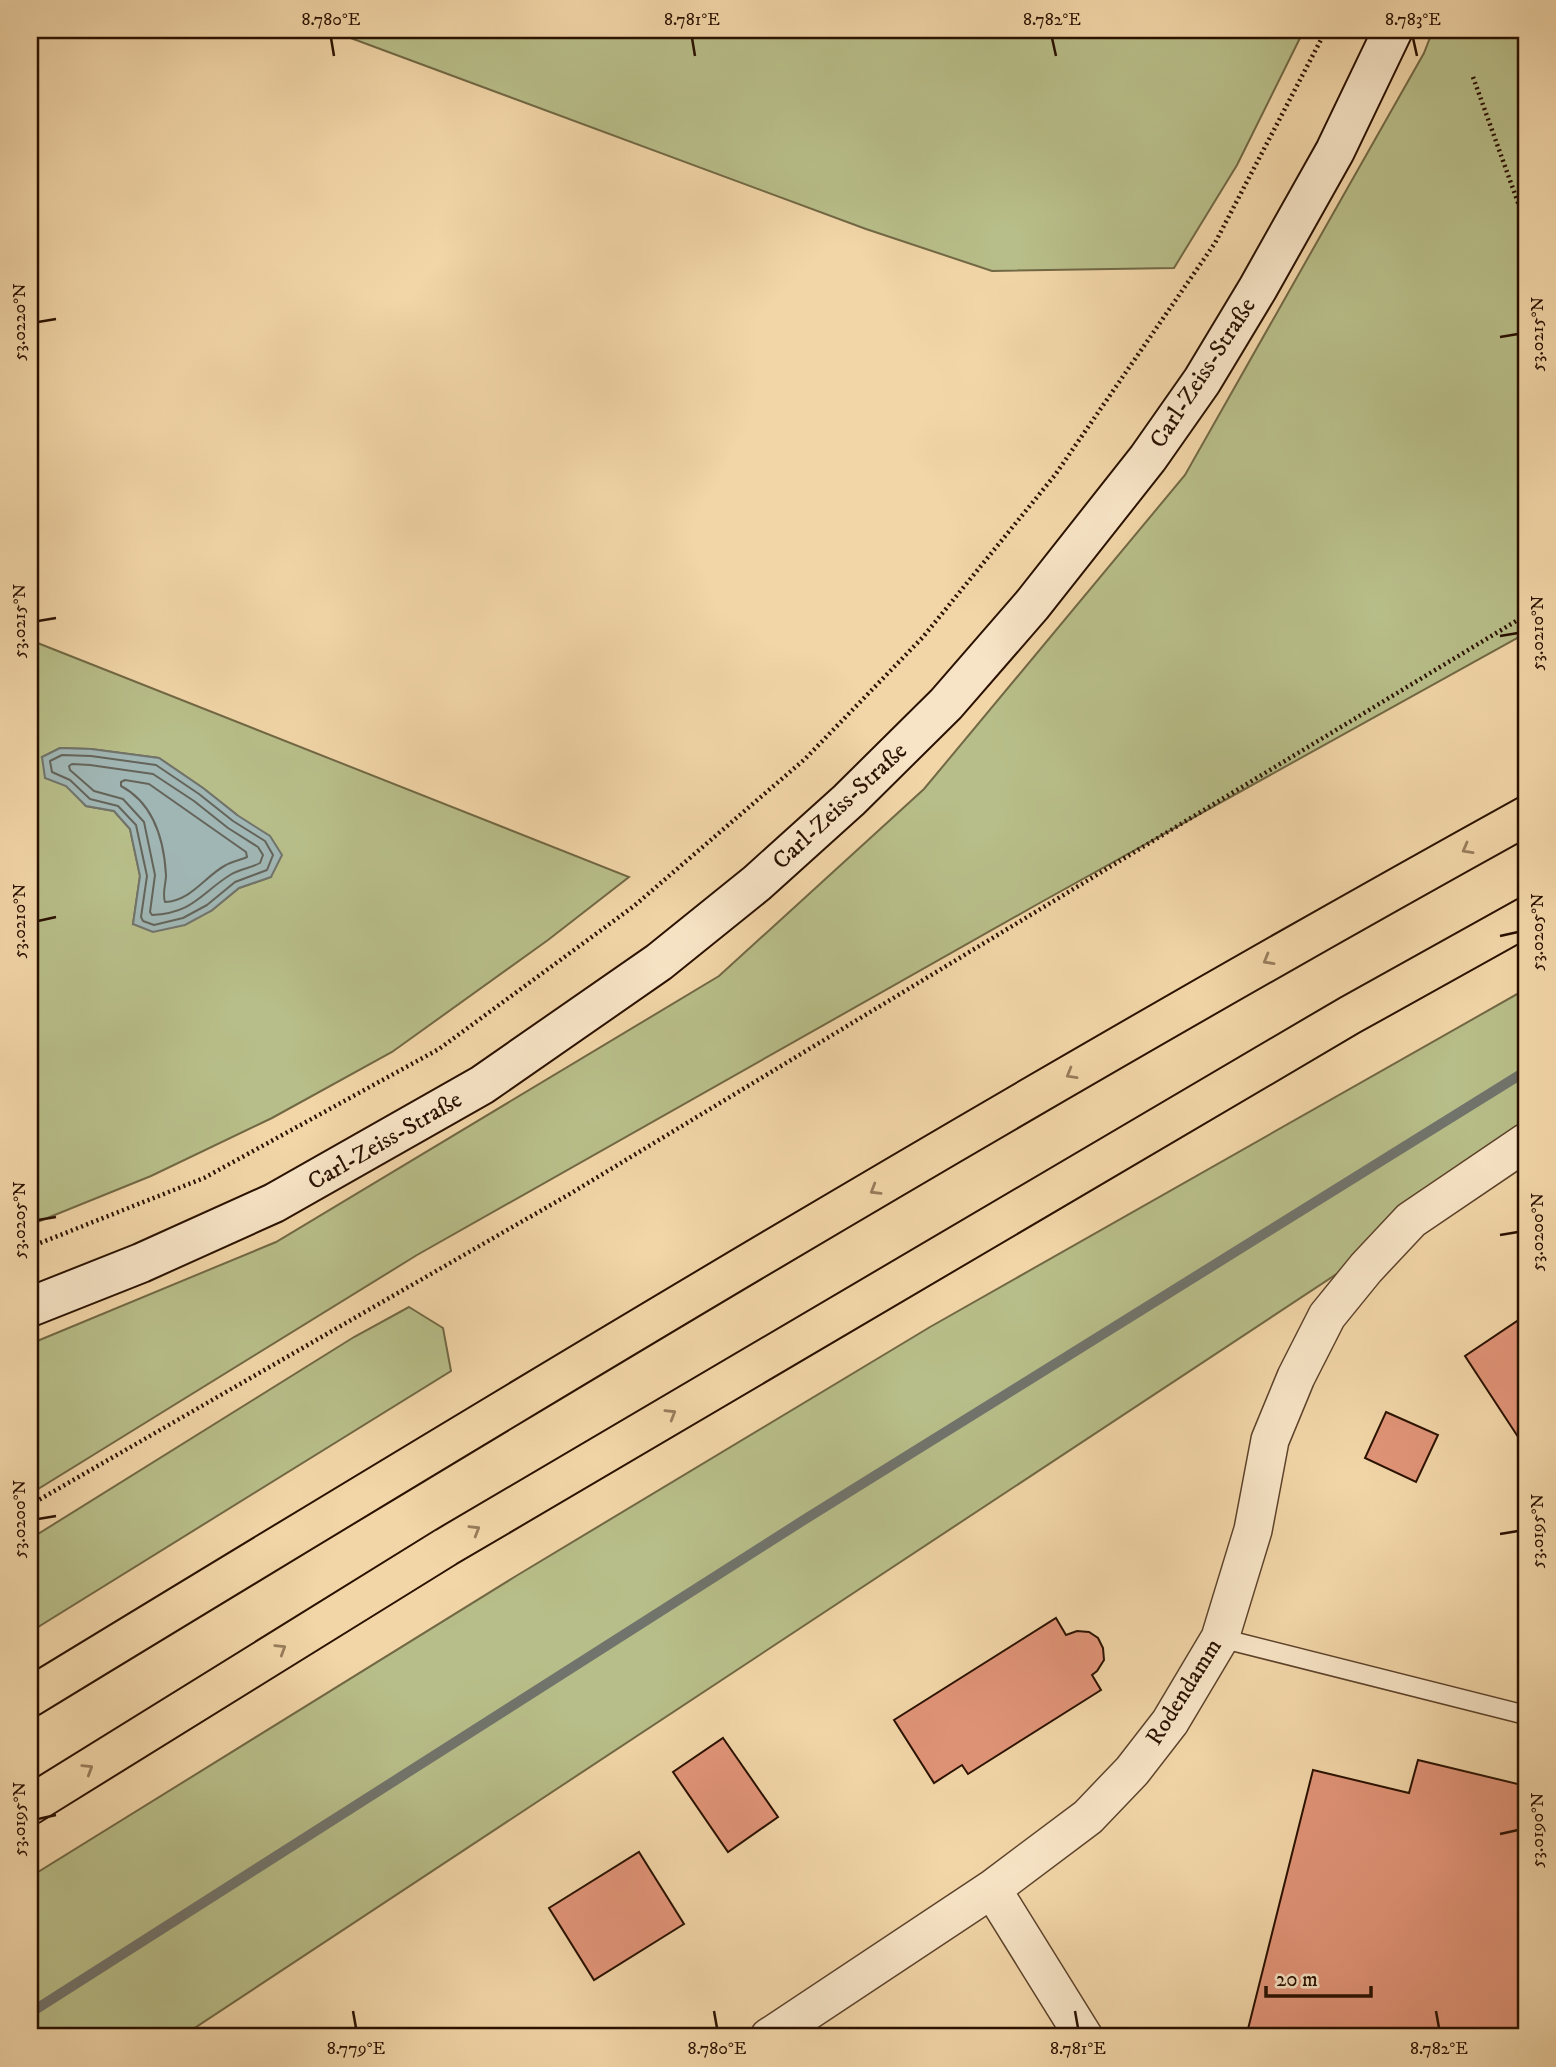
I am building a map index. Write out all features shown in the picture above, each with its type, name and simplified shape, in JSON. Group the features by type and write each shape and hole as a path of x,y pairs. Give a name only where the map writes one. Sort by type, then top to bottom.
{"highway":[{"path":"30,1698 424,1457 975,1130 1326,927 1526,816"},
{"path":"30,1805 458,1540 1350,1015 1526,917"}],"main road":[{"name":"Carl-Zeiss-Straße","path":"30,1307 141,1263 274,1203 482,1085 659,962 757,883 849,800 946,704 1032,606 1148,458 1202,381 1258,288 1335,151 1393,30"}],"street":[{"name":"Rodendamm","path":"769,2037 992,1889 1088,1817 1132,1771 1170,1722 1220,1638 1253,1530 1270,1440 1296,1377 1327,1316 1366,1268 1411,1220 1526,1142"},
{"path":"992,1889 1084,2037"}],"lane":[{"path":"1220,1638 1526,1715"}],"path":[{"path":"30,1247 204,1178 439,1049 634,906 805,759 923,637 1055,475 1214,243 1326,30"},
{"path":"1473,77 1526,225"},
{"path":"30,1505 580,1188 1526,615"}],"green space":[{"path":"329,30 1304,30 1237,165 1174,268 992,271 866,229"},
{"path":"1433,30 1526,30 1526,633 1036,905 417,1255 30,1494 30,1344 276,1242 719,976 924,789 1185,475 1424,53"},
{"path":"30,640 629,877 548,940 392,1052 272,1118 151,1176 30,1225","holes":["60,748 91,749 159,758 203,788 237,815 271,877 239,888 211,911 133,924 140,876 130,829 114,811 86,806 42,757"]},
{"path":"1526,989 1526,1149 181,2037 30,2037 30,1877 516,1576 930,1327"},
{"path":"409,1307 443,1328 451,1371 30,1632 30,1539 354,1337"}],"water":[{"path":"60,748 91,749 159,758 270,836 282,855 271,877 239,888 211,911 185,925 153,932 133,924 140,876 130,829 114,811 86,806 66,786 45,778 42,757"}],"building":[{"path":"1526,1315 1526,1449 1465,1356"},
{"path":"1386,1412 1438,1435 1416,1482 1365,1458"},
{"path":"1056,1618 1066,1635 1077,1631 1089,1632 1098,1638 1103,1648 1104,1660 1092,1675 1101,1690 968,1774 962,1765 934,1783 894,1720"},
{"path":"723,1738 778,1817 728,1852 673,1772"},
{"path":"1418,1760 1526,1786 1526,2037 1246,2037 1313,1770 1409,1793"},
{"path":"639,1852 684,1924 594,1980 549,1908"},
{"path":"970,2030 974,2037 958,2037"}],"waterway":[{"path":"30,2013 807,1518 1526,1071"}]}
